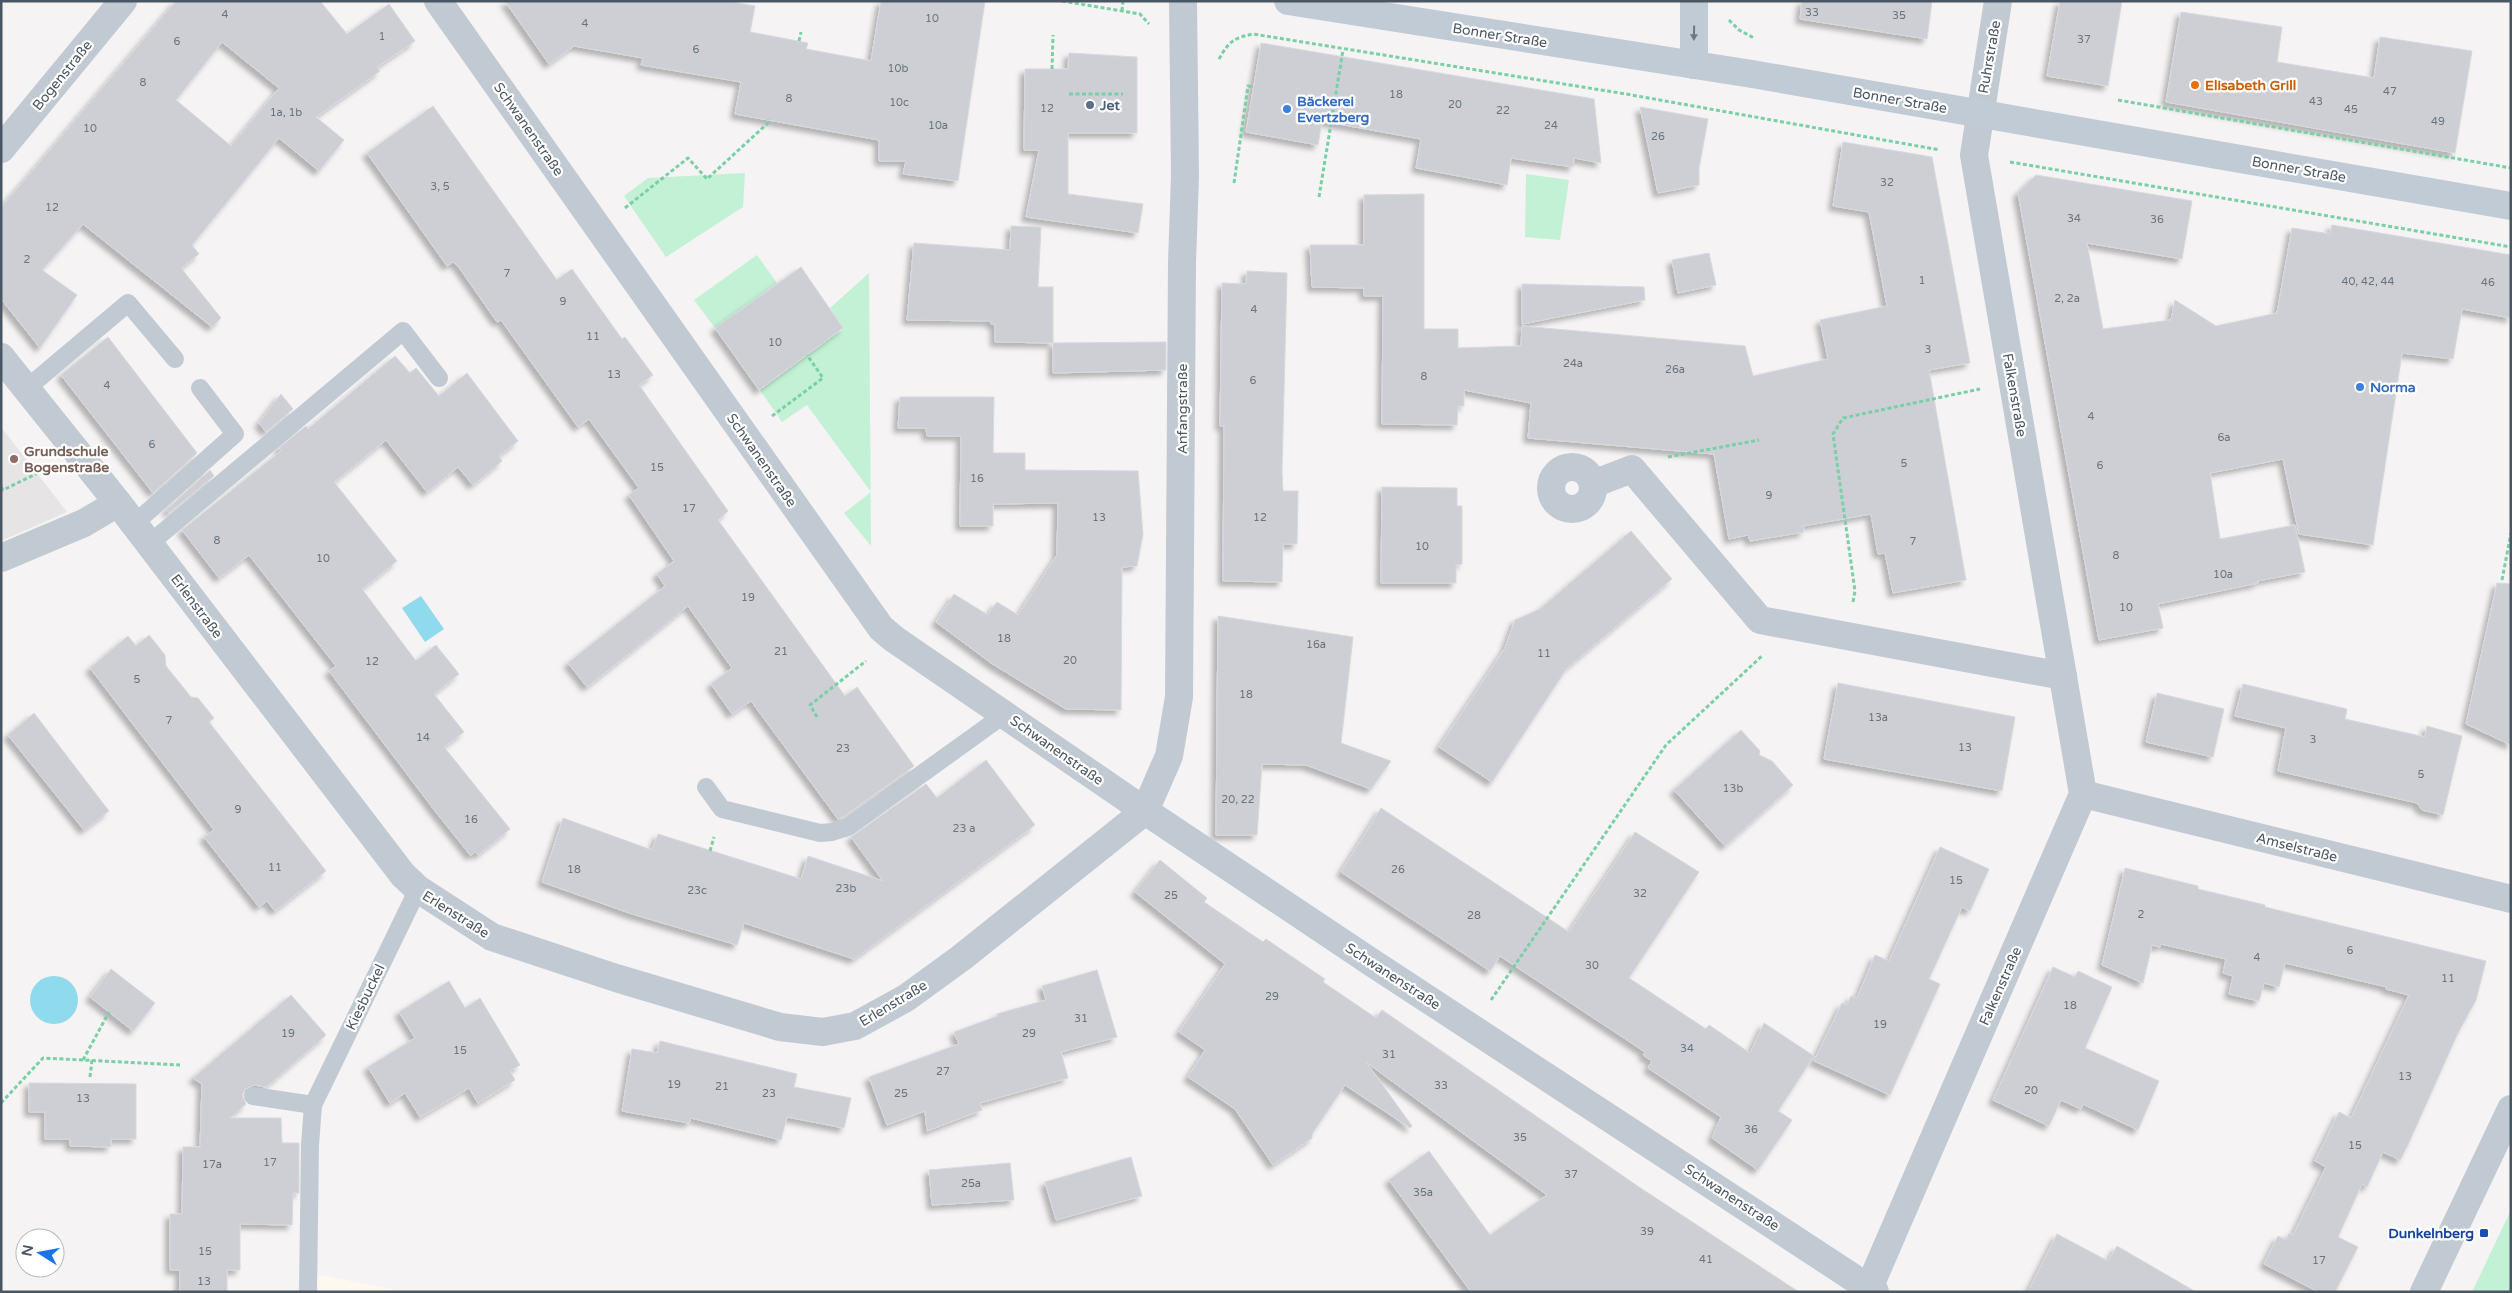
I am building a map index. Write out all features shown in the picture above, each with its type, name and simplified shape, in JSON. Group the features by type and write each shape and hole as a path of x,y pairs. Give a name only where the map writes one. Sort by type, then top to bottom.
{"main road":[{"name":"Bonner Straße","path":"1288,1 1694,65 2511,206"},
{"path":"1694,1 1694,65"}],"street":[{"name":"Bogenstraße","path":"1,150 123,1"},
{"name":"Schwanenstraße","path":"438,1 881,628 894,639 1145,811 1872,1290"},
{"name":"Anfangstraße","path":"1145,811 1169,756 1179,697 1182,263 1185,176 1183,1"},
{"name":"Ruhrstraße","path":"1979,113 1998,1"},
{"name":"Falkenstraße","path":"1872,1290 2083,794 1974,156 1979,113"},
{"name":"Erlenstraße","path":"1,357 134,524 404,875 418,889 492,937 616,978 780,1027 823,1032 855,1026 906,998 961,958 1145,811"},
{"path":"1593,484 1632,469 1760,620 2063,676"},
{"path":"1,558 84,523 134,524"},
{"name":"Amselstraße","path":"2083,794 2511,899"},
{"path":"2424,1292 2511,1109"}],"lane":[{"path":"26,389 128,303 175,359"},
{"path":"134,524 403,331 439,378"},
{"path":"134,524 235,434 200,388"},
{"path":"706,787 722,809 820,833 832,832 848,827 1005,714"},
{"name":"Kiesbuckel","path":"308,1292 310,1145 313,1105 418,889"},
{"path":"253,1096 313,1105"}],"path":[{"path":"1062,1 1122,11 1123,1"},
{"path":"1728,18 1740,30 1758,39"},
{"path":"799,41 801,32"},
{"path":"1218,60 1225,48 1236,38 1253,34 1343,50 1626,94 1974,156 2511,247"},
{"path":"1052,69 1053,35"},
{"path":"1319,197 1343,50"},
{"path":"1234,183 1248,86 1254,87"},
{"path":"1069,94 1123,94"},
{"path":"2114,100 2511,168"},
{"path":"601,231 629,204 688,158 707,179 768,123 768,119"},
{"path":"745,436 823,378 807,355"},
{"path":"1845,636 1855,591 1833,434 1843,418 2013,382"},
{"path":"1632,469 1676,454 1759,440"},
{"path":"1,488 3,490 78,454"},
{"path":"2502,580 2511,533"},
{"path":"1472,1028 1666,745 1793,627"},
{"path":"817,717 810,706 894,639"},
{"path":"83,1060 109,1012"},
{"path":"1,1103 43,1058 180,1065"},
{"path":"90,1077 92,1060"}],"shaded area":[{"name":"Grundschule Bogenstraße","path":"1,427 67,512 1,541"},
{"path":"315,1274 341,1279 406,1292 316,1292"}],"green space":[{"path":"745,173 743,207 666,257 624,196 648,178"},
{"path":"1526,174 1569,180 1560,240 1525,237"},
{"path":"757,255 777,283 715,328 694,300"},
{"path":"869,273 871,491 807,405 782,422 760,390 843,329 830,308"},
{"path":"871,492 871,546 844,513"},
{"path":"2511,1210 2511,1292 2472,1292"}],"water":[{"path":"421,596 444,629 425,642 402,608"},
{"path":"49,976 59,976 71,983 78,995 78,1005 71,1017 59,1024 49,1024 41,1020 34,1013 30,1005 30,995 34,987 41,980"}],"building":[{"path":"176,1 320,1 347,34 389,4 415,41 377,67 380,71 316,117 344,140 319,171 279,138 192,245 199,254 181,268 221,318 212,327 83,224 42,270 77,295 40,348 1,299 1,208","holes":["222,42 279,88 231,146 176,100"]},
{"path":"505,1 727,1 755,6 750,32 808,43 806,49 871,61 881,1 985,1 958,181 903,174 906,161 879,161 879,140 735,114 741,82 641,65 643,58 574,46 549,64"},
{"path":"1802,1 1932,1 1927,39 1800,19"},
{"path":"2060,1 2122,1 2108,86 2047,76"},
{"path":"2181,12 2282,27 2277,62 2374,78 2380,37 2472,51 2455,153 2166,102"},
{"path":"1261,43 1594,99 1601,163 1574,158 1573,167 1511,158 1507,185 1416,168 1421,139 1322,121 1318,145 1246,132"},
{"path":"1069,53 1137,57 1137,133 1068,133 1068,194 1143,204 1138,233 1026,217 1039,150 1024,150 1025,69 1068,69"},
{"path":"433,106 557,280 572,269 622,339 625,337 653,375 639,385 728,511 718,520 845,696 857,687 914,766 843,817 838,819 751,701 732,714 711,684 732,668 688,606 587,687 568,663 665,586 657,574 674,561 629,495 639,488 589,419 578,427 501,320 497,322 458,266 453,262 447,266 367,153"},
{"path":"1640,107 1708,119 1699,168 1699,185 1658,193"},
{"path":"1843,142 1932,157 1970,363 1929,370 1966,580 1893,593 1885,553 1878,554 1871,514 1803,526 1804,532 1750,541 1748,535 1729,539 1714,454 1528,438 1531,403 1464,390 1464,406 1458,406 1457,425 1382,424 1383,296 1364,296 1364,288 1312,287 1310,245 1364,245 1364,195 1424,194 1424,329 1458,329 1458,348 1521,346 1522,326 1745,346 1753,376 1828,359 1820,320 1887,306 1869,212 1833,206"},
{"path":"2036,175 2192,201 2182,259 2087,243 2103,329 2171,320 2175,300 2216,326 2277,313 2292,228 2330,234 2332,225 2511,255 2511,318 2462,309 2453,359 2402,353 2373,545 2299,534 2283,459 2210,473 2220,539 2295,525 2305,572 2158,604 2163,628 2099,640 2018,193"},
{"path":"1011,226 1041,227 1038,287 1053,287 1053,343 995,342 995,324 991,324 991,321 907,320 914,243 1010,250"},
{"path":"1709,253 1716,285 1678,293 1672,260"},
{"path":"801,267 843,328 759,390 715,328"},
{"path":"1247,271 1287,273 1282,472 1283,491 1298,491 1297,544 1283,544 1282,582 1223,581 1224,426 1220,426 1222,283 1246,284"},
{"path":"1522,284 1644,287 1645,300 1522,324"},
{"path":"108,337 197,453 153,493 61,375"},
{"path":"1166,342 1166,370 1053,373 1053,343"},
{"path":"395,356 410,373 416,368 439,396 467,373 518,441 499,456 502,461 473,485 458,467 427,492 386,440 334,482 397,561 362,589 416,661 436,645 459,674 434,694 464,732 444,747 510,829 478,855 475,852 471,856 435,811 329,671 336,666 249,555 219,578 182,530 281,451 279,448 306,426 308,429"},
{"path":"281,394 293,409 266,432 259,423"},
{"path":"900,397 994,397 993,453 1025,453 1025,470 1138,471 1143,534 1137,566 1122,567 1121,710 1066,709 991,663 936,622 954,594 988,615 997,602 1018,615 1057,555 1058,503 993,504 993,526 960,526 961,436 927,436 926,428 898,428"},
{"path":"210,470 214,476 169,513 166,510"},
{"path":"1382,487 1457,488 1457,506 1462,506 1462,564 1456,565 1456,583 1381,583"},
{"path":"1631,531 1672,579 1567,668 1492,782 1439,747 1505,648 1515,620 1540,609"},
{"path":"2497,583 2511,584 2511,745 2466,724"},
{"path":"1218,616 1353,637 1341,743 1391,761 1371,789 1306,765 1262,764 1257,835 1216,835"},
{"path":"149,635 165,655 166,666 191,697 198,698 214,718 209,722 326,871 275,911 267,901 259,907 204,837 214,830 90,668 128,636 136,646"},
{"path":"1838,683 2015,717 2002,791 1824,759"},
{"path":"2243,684 2347,709 2345,719 2425,737 2427,726 2462,736 2443,815 2422,810 2417,803 2278,771 2286,728 2235,716"},
{"path":"2157,693 2224,709 2213,757 2146,742"},
{"path":"34,713 109,811 84,830 8,735"},
{"path":"1741,730 1760,751 1759,755 1772,761 1793,785 1725,846 1674,790"},
{"path":"986,760 1035,825 854,959 744,923 737,945 632,914 542,882 563,818 652,850 658,834 801,879 808,856 883,881 851,837 926,784 937,798"},
{"path":"1381,808 1569,932 1635,832 1699,872 1629,978 1706,1029 1709,1025 1750,1053 1764,1023 1814,1056 1778,1111 1792,1120 1758,1170 1712,1138 1721,1117 1648,1068 1652,1061 1643,1055 1645,1052 1500,956 1490,971 1341,872"},
{"path":"1940,847 1989,869 1970,911 1962,907 1929,979 1940,984 1890,1095 1814,1061 1842,1003 1847,1005 1851,996 1857,998 1875,955 1889,961"},
{"path":"1160,860 1207,898 1204,902 1263,942 1266,939 1325,979 1323,982 1376,1018 1382,1010 1639,1187 1799,1292 1471,1292 1389,1180 1429,1151 1490,1235 1547,1195 1366,1062 1412,1126 1410,1128 1345,1085 1312,1134 1312,1138 1273,1165 1235,1109 1188,1077 1205,1050 1179,1032 1225,964 1135,892"},
{"path":"2125,868 2198,886 2198,889 2265,905 2265,907 2486,961 2476,1000 2458,1033 2400,1160 2383,1152 2367,1187 2362,1184 2338,1237 2358,1247 2335,1292 2319,1292 2264,1264 2278,1236 2286,1240 2289,1233 2293,1235 2326,1167 2315,1161 2339,1112 2351,1118 2409,995 2386,989 2387,987 2285,963 2279,987 2264,983 2259,1001 2229,994 2233,976 2223,973 2226,959 2161,944 2160,947 2152,945 2143,983 2102,965"},
{"path":"2053,967 2075,977 2078,971 2112,987 2085,1048 2159,1081 2138,1130 2083,1104 2081,1109 2061,1100 2049,1126 1993,1100"},
{"path":"111,969 155,1003 133,1031 90,997"},
{"path":"1097,970 1117,1037 1061,1052 1068,1078 980,1103 982,1110 927,1131 925,1111 887,1125 869,1077 959,1044 954,1032 998,1016 997,1014 1046,1000 1042,986"},
{"path":"449,981 465,1008 480,998 520,1065 510,1071 515,1080 478,1103 469,1088 420,1117 405,1093 390,1103 368,1067 415,1038 399,1012"},
{"path":"291,995 326,1035 266,1087 254,1085 245,1089 242,1095 246,1104 230,1118 281,1118 282,1143 299,1143 299,1193 293,1193 292,1225 240,1224 240,1270 227,1270 227,1292 180,1292 180,1270 170,1270 170,1214 182,1214 183,1147 200,1147 202,1084 193,1078"},
{"path":"660,1041 797,1074 794,1087 851,1098 844,1128 787,1117 781,1140 691,1118 689,1123 622,1111 632,1049 657,1053"},
{"path":"29,1083 136,1084 136,1139 111,1139 111,1147 70,1146 70,1139 45,1139 45,1112 29,1112"},
{"path":"1131,1157 1142,1196 1056,1220 1045,1182"},
{"path":"1010,1163 1014,1200 932,1205 929,1170"},
{"path":"2057,1234 2108,1261 2117,1246 2196,1292 2028,1292"}],"place":[{"name":"Elisabeth Grill","path":"2195,85"},
{"name":"Jet","path":"1090,105"},
{"name":"Bäckerei Evertzberg","path":"1287,109"},
{"name":"Norma","path":"2360,387"},
{"name":"Grundschule Bogenstraße","path":"14,459"},
{"name":"Dunkelnberg","path":"2484,1233"}]}
